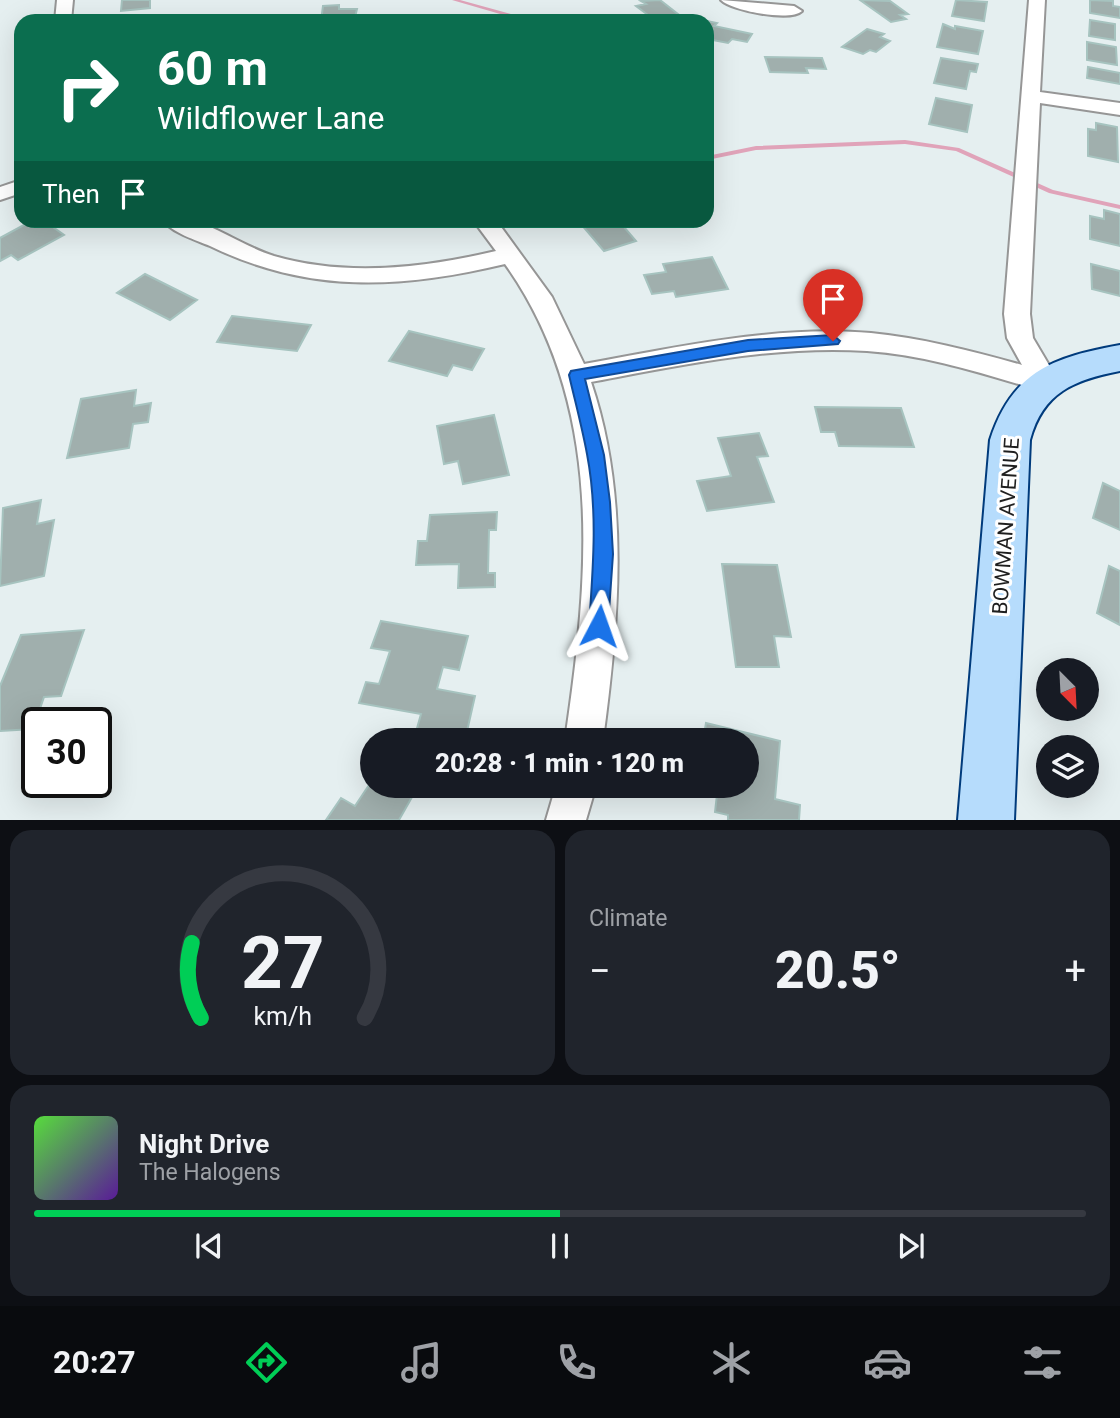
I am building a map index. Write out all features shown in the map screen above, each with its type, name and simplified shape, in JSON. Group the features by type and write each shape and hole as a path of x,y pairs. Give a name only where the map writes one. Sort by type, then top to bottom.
{"street":[{"path":"729,0 755,8 794,10"},
{"path":"1037,0 1027,192 1017,314 1020,338 1045,382"},
{"path":"1033,96 1120,109"},
{"path":"191,228 263,261 311,271 369,275 423,273 468,266 510,255"},
{"path":"490,228 544,304 576,375 596,455 604,554 597,650 586,728"},
{"path":"576,375 748,345 833,341 908,347 964,358 1045,382 1079,368 1120,358"},
{"name":"BOWMAN AVENUE","path":"986,820 1010,440 1014,418 1026,399 1045,382"},
{"path":"566,820 572,798"}],"building":[{"path":"122,0 150,0 150,8 121,11"},
{"path":"660,0 678,14 647,14 636,6 646,4 641,1"},
{"path":"860,0 890,1 908,14 900,15 906,19 891,22"},
{"path":"956,0 987,2 984,21 952,16"},
{"path":"1090,0 1113,1 1113,6 1120,7 1120,18 1090,13"},
{"path":"339,5 339,9 357,9 356,14 322,14 323,6"},
{"path":"1090,20 1115,24 1115,40 1089,36"},
{"path":"943,24 955,29 955,26 983,31 978,54 937,47"},
{"path":"714,26 752,34 747,42 732,39 728,43 714,40"},
{"path":"867,29 884,34 880,37 890,41 876,52 870,50 863,54 842,47"},
{"path":"1087,42 1116,47 1117,65 1087,60"},
{"path":"765,57 822,58 826,69 806,68 808,73 770,72"},
{"path":"941,58 978,64 976,72 970,71 966,89 934,83"},
{"path":"1088,67 1120,73 1120,84 1087,78"},
{"path":"936,98 972,105 967,132 929,124"},
{"path":"1096,123 1117,127 1118,162 1088,156 1088,129 1096,130"},
{"path":"1104,210 1120,214 1120,246 1090,239 1090,216 1104,219"},
{"path":"18,228 54,228 64,235 18,260 11,255 0,261 0,238"},
{"path":"584,228 625,228 636,241 604,251"},
{"path":"712,257 728,289 676,297 674,291 652,294 644,275 666,272 663,264"},
{"path":"1091,264 1120,271 1120,296 1092,289"},
{"path":"145,274 197,300 170,320 117,293"},
{"path":"232,316 311,325 297,351 217,342"},
{"path":"409,331 484,349 472,370 453,365 447,376 389,361"},
{"path":"136,390 134,406 151,403 148,422 133,424 129,448 67,458 81,399"},
{"path":"815,407 901,408 914,447 839,446 835,432 821,432"},
{"path":"494,415 509,475 463,484 458,461 444,464 437,426"},
{"path":"759,433 768,456 757,457 774,502 707,511 697,481 731,476 718,438"},
{"path":"1103,483 1120,491 1120,530 1093,518"},
{"path":"41,500 37,524 54,520 44,576 0,586 3,508"},
{"path":"497,512 496,530 489,530 488,573 495,573 495,587 458,588 459,564 416,565 418,541 427,541 430,515"},
{"path":"722,564 777,565 791,637 774,636 779,667 736,667"},
{"path":"1109,566 1120,571 1120,625 1097,613"},
{"path":"381,621 468,636 459,670 443,667 437,689 475,696 468,728 417,728 421,714 359,703 366,682 379,684 390,651 371,648"},
{"path":"84,630 61,696 44,697 41,707 21,707 21,730 0,731 0,686 21,635"},
{"path":"706,723 727,728 705,728"},
{"path":"759,736 780,741 775,799 800,805 799,820 728,820 728,815 715,812 717,798 759,798"},
{"path":"341,798 355,806 360,798 411,798 399,820 326,820"}],"waterway":[{"path":"454,0 505,14"},
{"path":"714,157 756,148 905,142 957,149 1051,192 1120,207"}],"route":[{"path":"599,626 604,554 601,502 596,455 576,375 748,345 833,341"}]}
